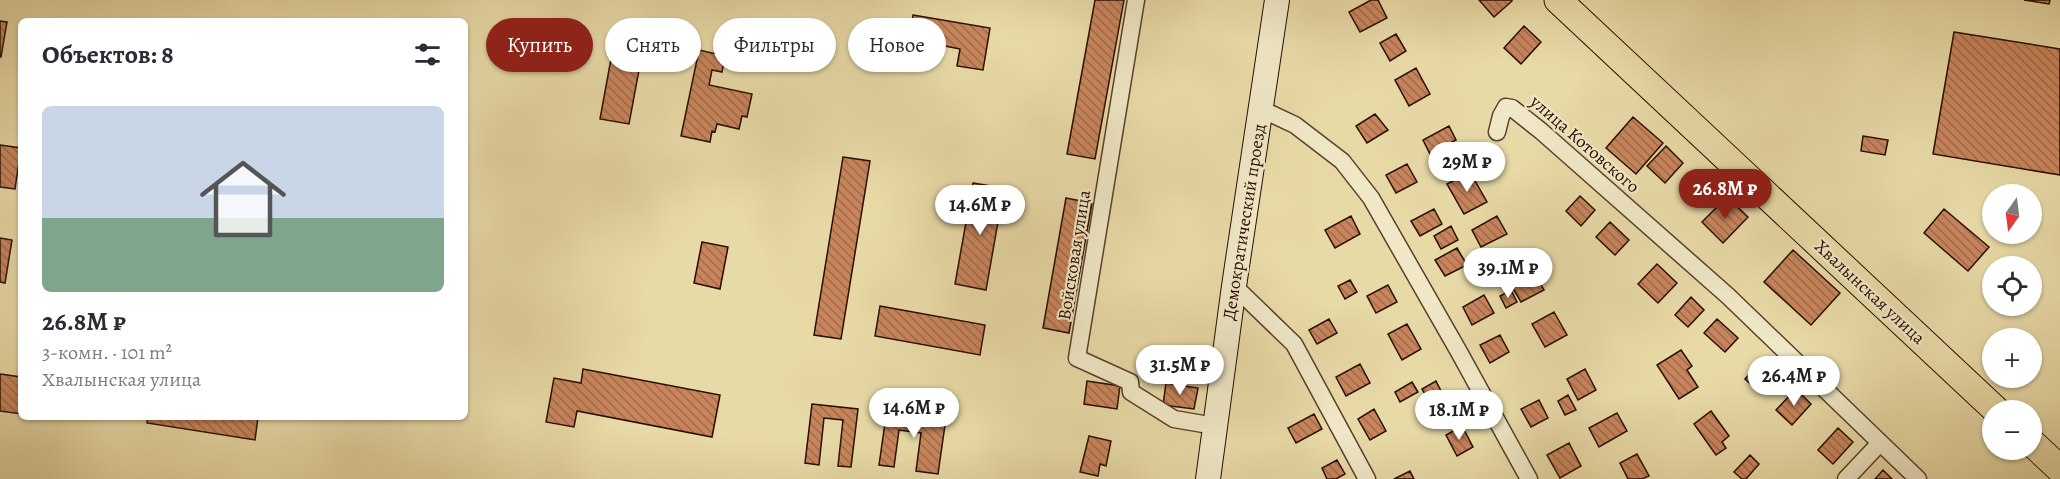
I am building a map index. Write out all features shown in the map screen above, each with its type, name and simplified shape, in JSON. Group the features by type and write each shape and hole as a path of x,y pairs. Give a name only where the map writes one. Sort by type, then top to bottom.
{"main road":[{"name":"Демократический проезд","path":"1208,479 1277,0"},
{"name":"Хвалынская улица","path":"1558,0 1985,400"},
{"path":"2042,452 2060,469"}],"street":[{"name":"Войсковая улица","path":"1136,0 1077,358 1130,382 1131,392 1174,419 1215,426"},
{"name":"улица Котовского","path":"1497,132 1506,107 1512,108 1541,131 1728,296 1918,479"},
{"path":"1261,109 1295,125 1342,161 1371,198 1529,479"},
{"path":"1234,286 1294,344 1367,479"},
{"path":"1846,479 1880,443"}],"building":[{"path":"1095,0 1124,0 1095,159 1067,154"},
{"path":"1371,0 1378,0 1387,18 1360,32 1349,12"},
{"path":"1479,0 1512,0 1512,1 1494,17"},
{"path":"2024,0 2050,0 2049,4"},
{"path":"913,15 931,18 912,18"},
{"path":"0,21 7,22 1,57 0,57"},
{"path":"946,21 990,28 983,70 957,66 960,49 946,46"},
{"path":"1524,26 1541,42 1521,64 1504,48"},
{"path":"1954,32 2060,49 2060,175 1933,154"},
{"path":"1396,34 1406,51 1390,61 1380,43"},
{"path":"701,50 713,53 713,70 709,85 752,94 747,117 742,116 739,129 717,124 715,132 712,131 710,142 681,136 694,72 701,72"},
{"path":"1416,68 1430,94 1409,106 1395,80"},
{"path":"609,72 639,72 629,124 600,119"},
{"path":"1375,114 1388,130 1367,143 1356,126"},
{"path":"1633,117 1663,143 1636,174 1606,148"},
{"path":"1449,126 1456,140 1430,154 1423,140"},
{"path":"1863,136 1888,140 1885,155 1861,151"},
{"path":"0,145 18,148 15,189 0,187"},
{"path":"1666,146 1683,163 1665,183 1647,166"},
{"path":"843,157 870,161 841,339 814,335"},
{"path":"1407,164 1417,182 1396,193 1386,175"},
{"path":"1470,172 1487,202 1464,214 1447,184"},
{"path":"973,183 1004,188 986,290 955,284"},
{"path":"1580,196 1595,210 1581,226 1566,211"},
{"path":"1727,197 1748,217 1723,243 1702,222"},
{"path":"1066,198 1092,203 1069,333 1043,328"},
{"path":"1434,209 1442,224 1420,236 1411,221"},
{"path":"1944,209 1982,241 1982,244 1989,247 1968,271 1924,233"},
{"path":"1351,216 1360,234 1335,248 1325,230"},
{"path":"1497,216 1507,234 1481,247 1472,230"},
{"path":"1610,222 1629,240 1615,255 1596,237"},
{"path":"1451,226 1458,240 1441,249 1434,236"},
{"path":"0,238 12,240 5,283 0,282"},
{"path":"702,242 728,247 720,289 694,283"},
{"path":"1457,248 1467,265 1445,276 1435,260"},
{"path":"1793,250 1840,293 1811,325 1764,282"},
{"path":"1657,264 1677,283 1658,303 1638,284"},
{"path":"1534,273 1544,290 1521,302 1511,285"},
{"path":"1350,280 1357,292 1345,299 1338,286"},
{"path":"1388,285 1397,302 1376,313 1367,296"},
{"path":"1511,290 1517,302 1506,308 1500,296"},
{"path":"1484,295 1494,313 1472,325 1463,307"},
{"path":"1691,297 1704,310 1688,327 1675,315"},
{"path":"880,306 985,325 980,355 875,336"},
{"path":"1554,312 1567,335 1545,347 1532,324"},
{"path":"1329,319 1337,333 1317,344 1309,330"},
{"path":"1717,319 1738,338 1725,352 1704,333"},
{"path":"1407,324 1421,349 1402,360 1388,334"},
{"path":"1500,335 1509,352 1490,363 1480,345"},
{"path":"1681,350 1692,366 1687,370 1698,387 1679,399 1657,365"},
{"path":"1763,360 1777,373 1759,392 1745,379"},
{"path":"1360,364 1370,383 1346,396 1336,377"},
{"path":"583,369 720,395 712,437 577,411 574,427 546,422 554,378 581,383"},
{"path":"1585,369 1596,390 1578,400 1567,379"},
{"path":"0,374 18,377 18,414 0,411"},
{"path":"1087,381 1120,386 1117,409 1084,404"},
{"path":"1436,381 1447,403 1434,410 1422,389"},
{"path":"1412,382 1418,392 1400,402 1395,392"},
{"path":"1166,383 1198,388 1194,409 1163,405"},
{"path":"1796,389 1811,404 1792,425 1776,410"},
{"path":"1568,395 1576,410 1565,415 1558,401"},
{"path":"1539,400 1548,418 1531,427 1521,409"},
{"path":"812,404 858,409 851,467 838,466 843,420 824,418 819,465 805,463"},
{"path":"887,409 946,418 938,474 916,471 921,433 899,430 894,467 879,465"},
{"path":"1374,409 1386,431 1370,440 1358,419"},
{"path":"1711,411 1729,436 1722,442 1726,448 1716,455 1694,424"},
{"path":"1617,413 1627,431 1599,447 1589,428"},
{"path":"1314,414 1322,429 1296,443 1288,428"},
{"path":"148,420 258,420 255,440 147,423"},
{"path":"1462,426 1473,447 1457,456 1446,435"},
{"path":"1838,428 1853,442 1833,464 1818,450"},
{"path":"1089,436 1111,441 1106,466 1100,464 1098,476 1080,472"},
{"path":"1569,443 1581,466 1560,478 1547,455"},
{"path":"1637,454 1649,476 1642,479 1628,479 1620,463"},
{"path":"1750,455 1759,464 1746,479 1742,479 1734,472"},
{"path":"1337,460 1345,474 1336,479 1327,479 1322,468"},
{"path":"1883,470 1892,479 1875,479"},
{"path":"1410,471 1414,479 1394,479"}]}
